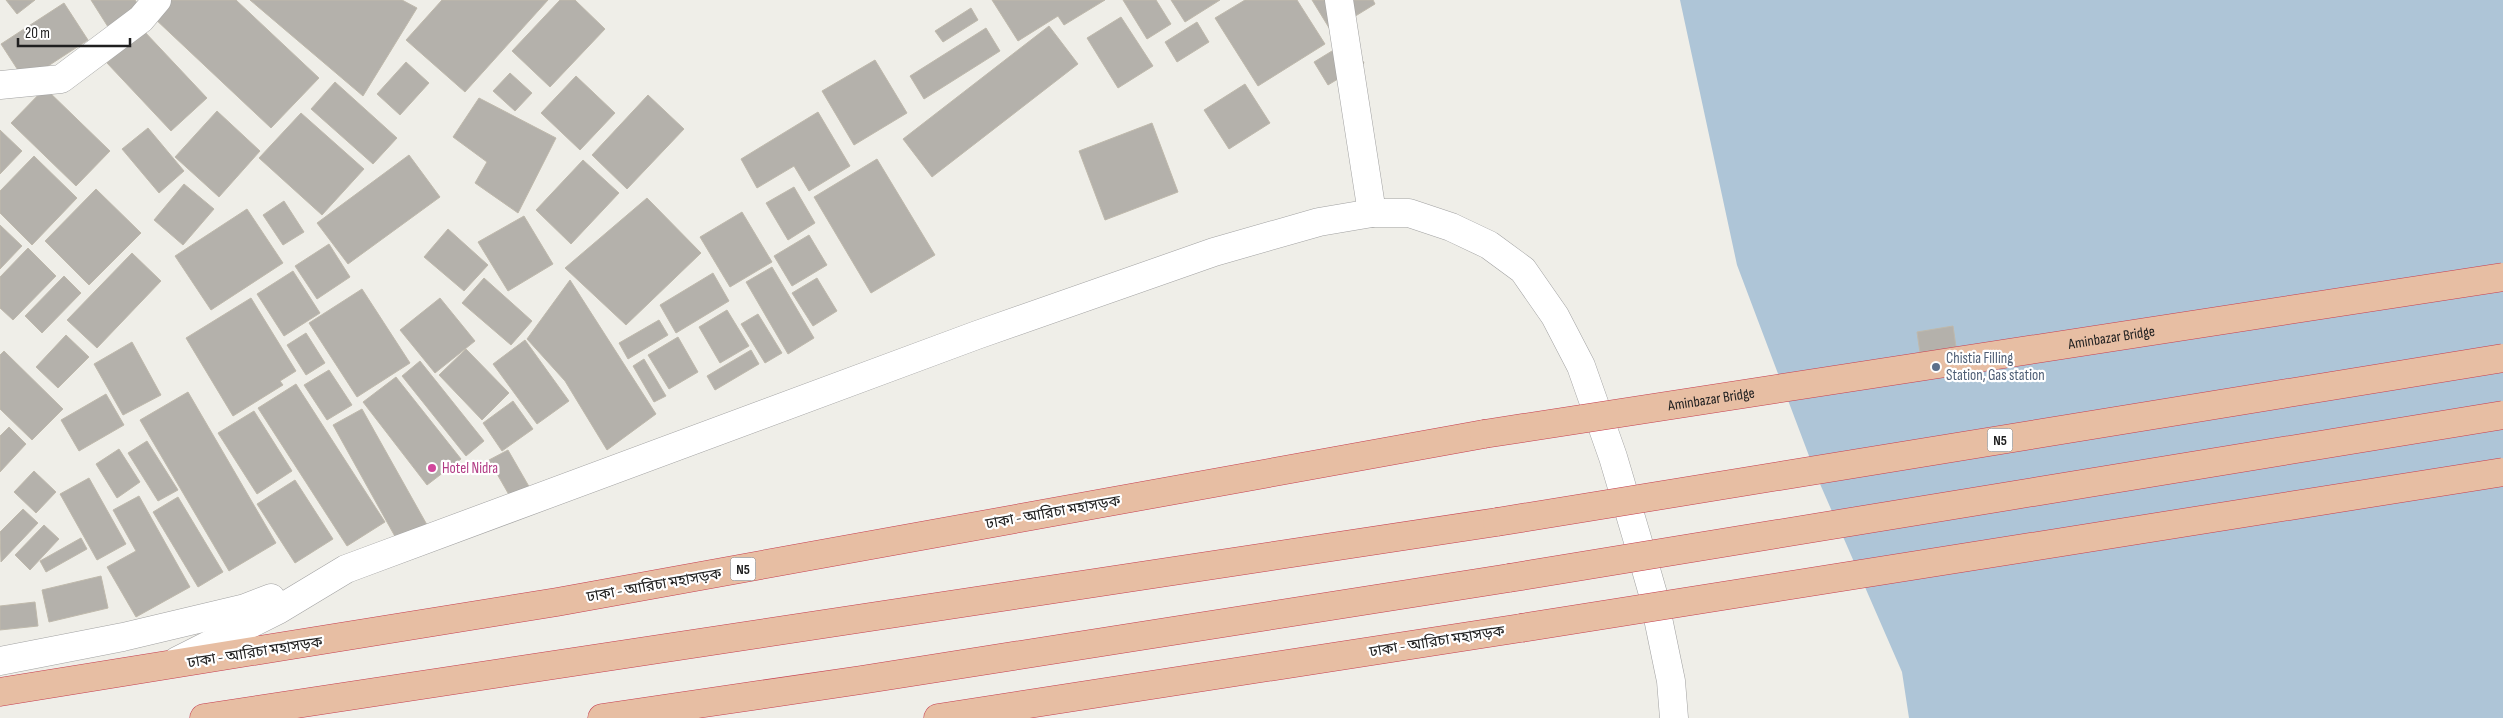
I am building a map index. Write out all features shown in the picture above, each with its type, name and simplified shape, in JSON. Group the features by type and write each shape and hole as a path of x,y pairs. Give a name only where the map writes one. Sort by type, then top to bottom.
{"highway":[{"name":"Aminbazar Bridge","path":"1484,434 2503,277"},
{"name":"N5","path":"204,718 1497,522 2503,358"},
{"path":"602,718 861,680 1508,578 2503,415"},
{"name":"ঢাকা - আরিচা মহাসড়ক","path":"0,692 557,602 1484,434"},
{"name":"ঢাকা - আরিচা মহাসড়ক","path":"938,718 1521,628 2503,472"}],"street":[{"path":"0,85 61,79 141,19 157,0"},
{"path":"1339,0 1372,214"},
{"path":"0,661 123,638 245,608 968,338 1205,255 1319,222 1372,214 1409,213 1451,227 1489,245 1523,270 1555,316 1581,366 1613,457 1637,538 1653,594 1671,681 1674,718"},
{"path":"167,666 278,610 346,569"}],"water":[{"path":"1680,0 2503,0 2503,718 1909,718 1902,672 1817,477 1737,265"}],"building":[{"path":"6,0 35,0 17,14"},
{"path":"91,0 135,0 142,10 110,30"},
{"path":"169,0 236,0 319,78 271,128 153,17"},
{"path":"250,0 402,0 417,8 363,96"},
{"path":"442,0 548,0 465,92 406,40"},
{"path":"560,0 575,0 605,29 550,87 512,51"},
{"path":"992,0 1105,0 1064,25 1058,16 1018,41"},
{"path":"1123,0 1156,0 1171,24 1147,39"},
{"path":"1171,0 1220,0 1185,22"},
{"path":"1245,0 1297,0 1325,44 1258,86 1215,18"},
{"path":"1312,0 1373,0 1375,4 1331,31"},
{"path":"64,3 88,40 25,81 1,44"},
{"path":"971,8 978,20 943,42 935,31"},
{"path":"1121,17 1153,66 1118,88 1087,38"},
{"path":"1197,22 1209,42 1177,62 1165,42"},
{"path":"1049,26 1078,64 932,177 903,139"},
{"path":"986,28 1000,51 924,99 910,76"},
{"path":"143,30 207,98 171,131 107,63"},
{"path":"1350,40 1364,63 1328,85 1314,62"},
{"path":"875,60 907,113 854,145 822,91"},
{"path":"406,62 429,83 400,115 377,94"},
{"path":"510,73 532,93 515,111 493,91"},
{"path":"576,76 615,113 580,150 541,113"},
{"path":"335,82 397,138 373,164 311,109"},
{"path":"1245,84 1270,123 1229,149 1204,110"},
{"path":"45,88 110,151 76,186 11,123"},
{"path":"648,95 684,129 627,189 592,155"},
{"path":"479,98 556,138 518,213 475,183 487,162 453,137"},
{"path":"217,111 260,151 219,197 175,157"},
{"path":"818,112 850,166 809,191 794,166 757,188 741,159"},
{"path":"301,113 364,169 322,215 259,158"},
{"path":"1152,123 1178,192 1105,220 1079,151"},
{"path":"148,128 184,171 159,193 122,149"},
{"path":"0,130 22,151 0,174"},
{"path":"409,155 440,197 348,264 317,223"},
{"path":"34,156 77,198 32,245 0,213 0,191"},
{"path":"877,159 935,255 871,293 814,197"},
{"path":"583,160 619,193 571,244 536,210"},
{"path":"184,184 214,209 183,245 154,220"},
{"path":"794,187 815,223 788,240 766,203"},
{"path":"96,189 141,233 89,285 45,241"},
{"path":"647,198 701,253 626,325 565,268"},
{"path":"284,201 304,232 283,245 263,215"},
{"path":"247,209 283,263 211,310 175,256"},
{"path":"742,212 772,262 730,287 700,237"},
{"path":"524,216 553,264 508,291 478,242"},
{"path":"0,225 22,246 0,269"},
{"path":"448,229 488,265 464,291 424,257"},
{"path":"809,235 827,265 792,286 774,256"},
{"path":"329,244 350,277 317,299 295,266"},
{"path":"28,248 56,276 13,320 0,308 0,277"},
{"path":"132,253 161,281 97,348 67,320"},
{"path":"772,267 814,338 788,354 746,282"},
{"path":"293,271 320,313 284,336 257,294"},
{"path":"713,273 729,301 676,333 660,305"},
{"path":"64,276 81,293 42,333 25,316"},
{"path":"484,278 532,321 511,345 462,303"},
{"path":"817,278 837,311 813,326 792,293"},
{"path":"570,280 656,414 607,450 565,381 527,339"},
{"path":"362,289 410,363 357,397 309,323"},
{"path":"251,298 296,371 280,381 283,385 233,416 186,338"},
{"path":"440,298 475,341 435,373 400,330"},
{"path":"727,310 749,346 720,363 699,327"},
{"path":"758,314 782,353 765,363 741,324"},
{"path":"659,320 668,335 628,359 619,343"},
{"path":"1953,326 1957,354 1921,360 1917,332"},
{"path":"306,333 325,363 306,375 287,345"},
{"path":"66,335 89,357 58,388 36,367"},
{"path":"678,337 698,372 669,389 648,355"},
{"path":"525,340 569,401 537,424 493,364"},
{"path":"132,342 161,395 123,415 94,364"},
{"path":"466,349 509,393 482,420 439,375"},
{"path":"751,350 759,364 715,390 707,376"},
{"path":"4,351 63,409 32,440 0,409 0,355"},
{"path":"644,359 666,396 654,402 633,366"},
{"path":"420,361 484,441 466,456 402,376"},
{"path":"329,370 352,405 327,420 304,385"},
{"path":"396,377 461,459 427,485 363,402"},
{"path":"296,384 385,522 347,546 258,408"},
{"path":"188,392 276,543 229,571 140,420"},
{"path":"106,394 124,425 79,451 61,420"},
{"path":"513,401 533,429 502,451 483,423"},
{"path":"362,409 431,532 402,549 333,425"},
{"path":"254,411 292,471 257,494 218,433"},
{"path":"9,427 26,444 0,472 0,436"},
{"path":"147,441 178,490 158,501 128,453"},
{"path":"119,449 140,482 117,498 96,464"},
{"path":"508,450 531,490 512,500 489,460"},
{"path":"34,471 56,492 36,513 14,492"},
{"path":"89,478 126,544 97,560 60,494"},
{"path":"295,480 333,539 295,563 257,504"},
{"path":"139,496 190,587 136,617 107,567 136,551 113,510"},
{"path":"178,497 223,572 198,587 153,512"},
{"path":"23,509 38,523 1,562 0,532"},
{"path":"44,525 59,539 30,570 15,555"},
{"path":"81,538 87,549 46,572 40,561"},
{"path":"101,576 108,608 49,622 42,590"},
{"path":"35,602 38,626 0,630 0,606"}],"place":[{"name":"Chistia Filling Station, Gas station","path":"1936,367"},
{"name":"Hotel Nidra","path":"432,468"}]}
